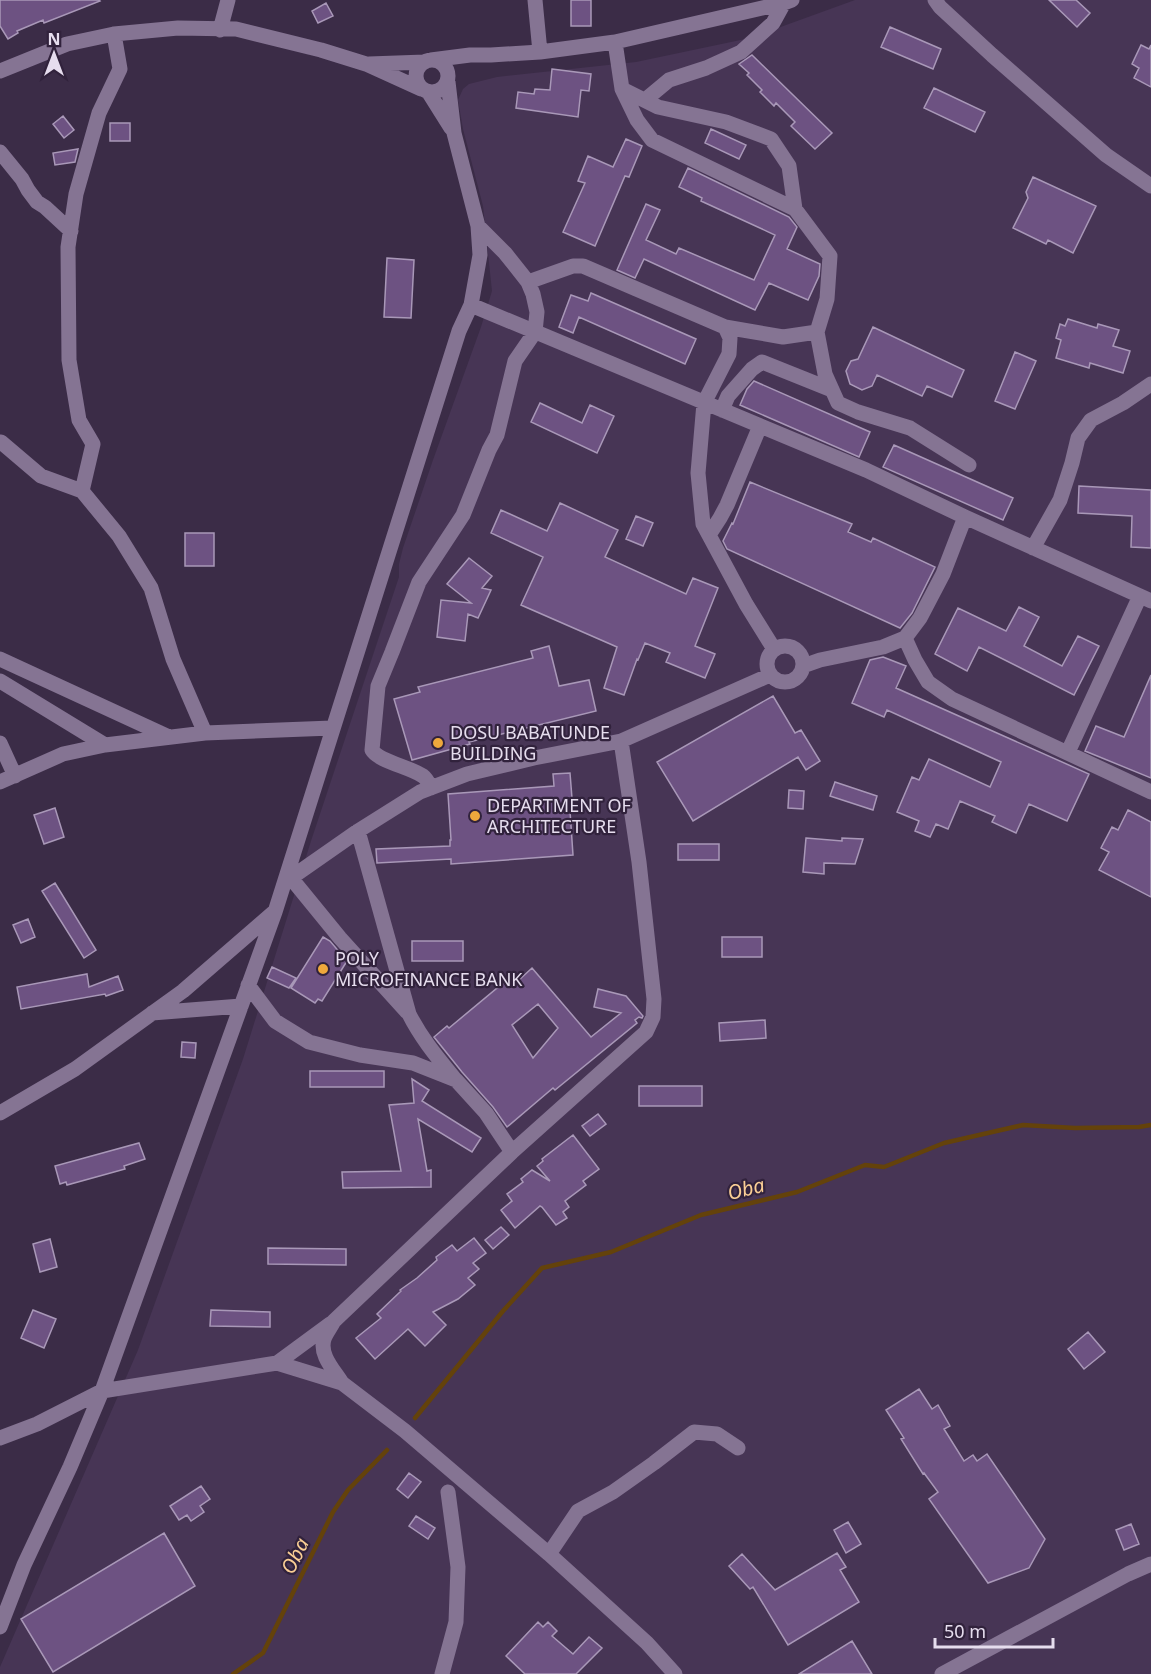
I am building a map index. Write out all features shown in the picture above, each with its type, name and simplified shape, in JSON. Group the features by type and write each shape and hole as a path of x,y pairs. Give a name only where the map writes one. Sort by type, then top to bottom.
{"street":[{"path":"220,30 228,0"},
{"path":"535,0 540,52"},
{"path":"935,0 992,55 1106,155 1151,186"},
{"path":"366,64 428,61 470,55 540,52 615,42 788,2"},
{"path":"645,100 669,80 706,68 741,52 773,23 788,2"},
{"path":"0,71 67,44 114,34 178,28 236,29 321,50 366,64 425,91 436,92 444,89 448,79 466,64 491,55"},
{"path":"82,491 93,444 79,420 69,360 68,247 76,194 99,114 120,69 114,34"},
{"path":"615,42 622,89 637,120 652,140 795,209 830,256 828,299 817,332 825,374 838,403 910,428 969,465"},
{"path":"0,1627 24,1565 70,1467 102,1391 288,880 332,728 459,331 471,305 480,255 478,226 454,133 447,68 440,62 428,61 419,67 416,74 417,82 454,133"},
{"path":"622,89 658,107 726,122 771,139 789,166 795,209"},
{"path":"3,159 22,179 37,202 71,231"},
{"path":"431,788 425,778 406,767 375,755 372,750 378,686 419,582 463,515 497,435 515,362 535,332 537,312 528,282 505,253 478,226"},
{"path":"528,282 573,266 583,266 725,327 783,337 817,332"},
{"path":"471,305 866,470 1145,598 1068,753"},
{"path":"725,327 730,338 729,354 704,403 698,473 703,524 746,604 774,649"},
{"path":"722,410 728,396 752,369 762,362 832,390"},
{"path":"1034,548 1060,500 1078,438 1091,420 1123,403 1151,384"},
{"path":"709,535 727,505 760,426"},
{"path":"2,442 41,476 82,491 119,536 151,588 173,659 205,733"},
{"path":"803,666 820,660 883,647 905,638 920,618 943,574 965,517"},
{"path":"905,638 928,682 952,699 1151,792"},
{"path":"786,646 797,650 803,660 803,666 793,681 781,682 770,675 766,664 774,649 786,646"},
{"path":"0,658 167,736"},
{"path":"288,880 358,831 420,792 467,774 621,741 770,675"},
{"path":"0,681 105,745"},
{"path":"0,782 63,754 105,745 205,733 332,728"},
{"path":"277,1363 334,1321 512,1152 646,1032 653,1017 654,999 639,862 621,741"},
{"path":"0,743 15,776"},
{"path":"358,831 409,1014"},
{"path":"288,880 409,1014 423,1039 486,1113 512,1152"},
{"path":"0,1113 75,1069 183,991 275,912"},
{"path":"249,985 275,1022 309,1042 360,1055 413,1063 456,1080"},
{"path":"152,1013 241,1006"},
{"path":"334,1321 324,1338 323,1349 342,1383 405,1431 549,1554 647,1643 675,1674"},
{"path":"0,1438 37,1424 102,1391 277,1363 342,1383"},
{"path":"549,1554 578,1511 613,1492 694,1432 717,1434 738,1448"},
{"path":"442,1674 456,1622 458,1578 448,1492"},
{"path":"942,1674 1128,1574 1151,1564"}],"shaded area":[{"path":"855,0 1151,0 1151,1674 0,1674 0,1667 138,1350 243,1059 311,841 399,577 403,548 492,291 483,206 458,100 463,89 469,84 497,77 636,62 750,38"}],"building":[{"path":"0,0 100,1 44,23 43,20 17,31 18,33 8,39 0,26"},
{"path":"571,0 591,0 591,26 571,26"},
{"path":"1049,0 1076,0 1090,13 1077,27"},
{"path":"326,3 333,16 318,23 312,11"},
{"path":"890,27 941,49 933,69 881,47"},
{"path":"1141,45 1149,49 1151,45 1151,87 1134,78 1139,68 1132,64"},
{"path":"752,55 832,133 815,149 791,126 795,122 776,103 774,106 760,92 762,90 739,64"},
{"path":"552,69 591,74 589,91 581,90 578,117 516,108 518,92 534,94 535,89 550,90"},
{"path":"934,88 985,112 975,132 924,108"},
{"path":"63,116 74,130 64,138 53,124"},
{"path":"110,123 130,123 130,141 110,141"},
{"path":"711,129 746,145 739,159 705,143"},
{"path":"626,139 642,146 629,177 625,176 595,246 563,232 585,183 578,181 588,156 613,167"},
{"path":"78,149 75,162 55,165 53,153"},
{"path":"688,168 789,217 797,227 787,249 820,264 819,276 808,300 769,283 755,310 644,259 635,278 617,270 646,204 660,210 646,240 676,254 679,248 754,280 775,235 701,201 702,198 679,187"},
{"path":"1033,177 1096,206 1073,253 1048,240 1046,244 1013,228 1028,198 1026,192"},
{"path":"387,258 414,260 411,318 384,317"},
{"path":"591,293 696,339 685,364 579,317 573,333 559,327 571,295 588,301"},
{"path":"1068,319 1097,328 1098,324 1119,330 1113,346 1130,351 1123,373 1090,363 1089,368 1056,358 1061,340 1056,338 1060,324 1065,326"},
{"path":"873,327 964,370 952,397 927,386 922,396 877,375 872,386 862,390 850,384 846,371 851,361 858,359"},
{"path":"1015,352 1036,361 1015,409 995,401"},
{"path":"754,381 870,432 859,457 740,405 747,389"},
{"path":"540,403 582,423 590,405 614,416 597,453 531,422"},
{"path":"894,445 1013,498 1003,520 883,467"},
{"path":"750,482 852,524 848,532 871,542 873,538 935,567 912,613 900,628 727,549 723,541 733,524"},
{"path":"1079,486 1151,490 1151,548 1131,547 1132,516 1078,513"},
{"path":"560,503 618,530 605,557 686,594 693,578 718,588 695,646 715,654 705,678 666,662 670,653 645,643 624,695 604,688 617,647 521,605 543,557 491,533 501,510 547,531"},
{"path":"636,516 653,523 643,546 626,539"},
{"path":"185,533 214,533 214,566 185,566"},
{"path":"469,558 492,576 482,588 491,590 478,618 468,614 465,641 437,637 441,600 471,603 447,584"},
{"path":"1019,607 1039,617 1024,646 1062,666 1078,636 1099,646 1074,695 979,647 967,671 935,654 958,608 1006,631"},
{"path":"549,646 559,686 589,680 596,711 469,742 470,744 412,760 394,699 420,692 418,687 533,658 531,651"},
{"path":"883,657 906,666 896,688 1089,774 1067,821 1029,804 1016,833 992,822 995,816 960,801 948,829 936,824 930,837 915,831 919,821 897,812 912,777 919,780 929,759 990,787 1001,762 887,710 884,717 852,703 870,660"},
{"path":"1151,675 1151,778 1085,751 1096,726 1124,737"},
{"path":"773,696 795,733 801,730 820,761 806,770 798,757 693,821 657,762"},
{"name":"DEPARTMENT OF ARCHITECTURE","path":"570,773 573,855 451,864 451,859 377,863 376,849 450,846 448,794 554,786 553,774"},
{"path":"835,782 877,796 873,810 830,796"},
{"path":"789,790 804,791 803,809 788,808"},
{"path":"55,808 64,837 44,844 34,815"},
{"path":"1128,810 1151,822 1151,897 1099,870 1109,852 1101,848 1112,827 1118,830"},
{"path":"806,838 842,841 842,838 863,839 855,864 824,863 824,874 803,872"},
{"path":"678,844 719,844 719,860 678,860"},
{"path":"55,883 96,950 84,958 42,891"},
{"path":"28,919 35,937 21,943 13,925"},
{"name":"POLY MICROFINANCE BANK","path":"323,937 330,941 347,961 322,1001 318,999 315,1003 291,988"},
{"path":"722,937 762,937 762,957 722,957"},
{"path":"412,941 463,941 463,961 412,961"},
{"path":"272,967 296,978 289,988 267,978"},
{"path":"532,968 591,1037 621,1013 594,1007 598,989 626,996 643,1016 635,1020 637,1023 507,1127 434,1037 447,1026 449,1028 514,974 519,980","holes":["538,1004 558,1028 533,1058 512,1025"]},
{"path":"87,974 89,987 118,976 123,990 106,996 105,994 21,1009 17,987"},
{"path":"765,1020 766,1038 720,1041 719,1023"},
{"path":"182,1042 196,1043 195,1058 181,1057"},
{"path":"310,1071 384,1071 384,1087 310,1087"},
{"path":"412,1079 429,1090 422,1101 481,1138 472,1152 418,1119 427,1171 431,1170 431,1187 343,1188 342,1172 401,1171 389,1105 414,1103"},
{"path":"639,1086 702,1086 702,1106 639,1106"},
{"path":"598,1114 606,1124 590,1136 582,1126"},
{"path":"573,1135 599,1169 583,1181 586,1185 565,1201 569,1207 563,1212 567,1218 556,1225 540,1206 515,1228 501,1210 512,1201 507,1194 523,1182 521,1179 532,1170 550,1181 537,1166 543,1161 542,1159"},
{"path":"139,1143 145,1159 124,1166 125,1169 67,1185 66,1182 60,1184 55,1166"},
{"path":"501,1227 509,1235 493,1249 485,1240"},
{"path":"474,1238 486,1253 473,1263 479,1269 468,1278 475,1285 458,1299 433,1312 446,1325 425,1346 408,1329 375,1359 356,1338 381,1318 377,1314 400,1290 437,1260 436,1257 452,1245 457,1251"},
{"path":"50,1239 57,1267 40,1272 33,1244"},
{"path":"268,1248 346,1249 346,1265 268,1264"},
{"path":"33,1310 56,1319 44,1348 21,1338"},
{"path":"211,1310 270,1312 270,1327 210,1326"},
{"path":"1088,1332 1105,1352 1084,1369 1068,1349"},
{"path":"919,1389 932,1409 938,1405 950,1426 944,1429 964,1461 973,1455 977,1461 987,1454 1045,1539 1029,1568 988,1583 929,1499 938,1492 923,1474 886,1410"},
{"path":"409,1473 421,1482 408,1498 397,1489"},
{"path":"201,1486 210,1499 200,1506 204,1512 191,1521 187,1515 179,1520 170,1506"},
{"path":"416,1516 435,1528 428,1539 409,1526"},
{"path":"848,1522 861,1544 846,1553 834,1530"},
{"path":"1131,1524 1139,1544 1124,1550 1116,1530"},
{"path":"164,1533 195,1586 53,1672 21,1619"},
{"path":"837,1553 846,1567 840,1570 859,1602 788,1645 753,1587 750,1589 729,1566 742,1554 775,1590"},
{"path":"538,1622 543,1627 548,1622 557,1631 552,1636 573,1654 589,1637 602,1648 576,1674 525,1674 506,1656"},
{"path":"852,1641 872,1674 799,1674"}],"waterway":[{"name":"Oba","path":"415,1418 503,1311 542,1268 611,1252 701,1215 797,1192 865,1165 884,1167 944,1143 1023,1125 1075,1128 1151,1125"},
{"name":"Oba","path":"233,1674 263,1653 333,1512 348,1490 387,1450"}],"place":[{"name":"DOSU BABATUNDE BUILDING","path":"438,743"},
{"name":"DEPARTMENT OF ARCHITECTURE","path":"475,816"},
{"name":"POLY MICROFINANCE BANK","path":"323,969"}]}
